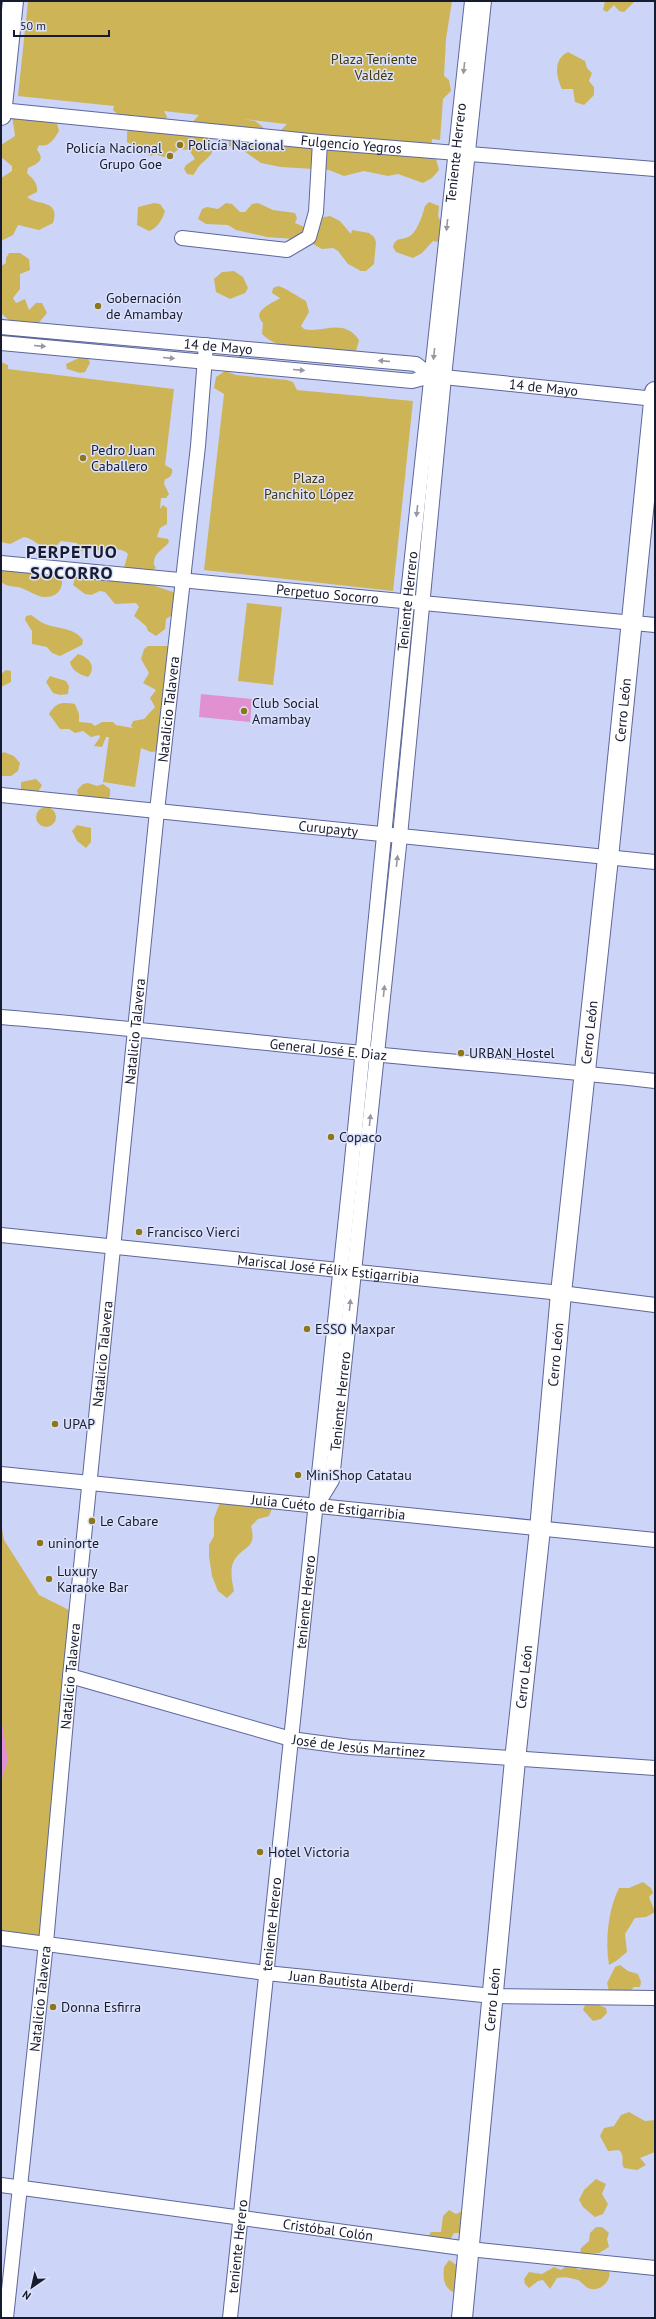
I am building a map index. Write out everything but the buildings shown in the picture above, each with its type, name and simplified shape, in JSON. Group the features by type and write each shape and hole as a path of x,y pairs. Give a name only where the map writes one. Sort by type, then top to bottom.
{"street":[{"path":"1,115 12,1"},
{"name":"Teniente Herrero","path":"370,1054 374,940 384,835 407,603 426,489 462,153 473,42 472,1"},
{"name":"Teniente Herrero","path":"473,42 484,1"},
{"name":"Fulgencio Yegros","path":"1,110 320,142 655,169"},
{"path":"182,238 287,250 309,237 316,212 320,142"},
{"name":"14 de Mayo","path":"1,327 416,364 438,377"},
{"name":"14 de Mayo","path":"1,342 412,381 438,377 655,397"},
{"name":"Natalicio Talavera","path":"6,2318 46,1943 70,1676 91,1484 206,345"},
{"name":"Cerro León","path":"462,2318 515,1760 540,1529 561,1293 608,858 655,397"},
{"name":"Teniente Herrero","path":"316,1507 347,1272 370,1054 389,941 422,604 426,489"},
{"name":"Perpetuo Socorro","path":"1,563 407,603 655,625"},
{"path":"396,715 411,717"},
{"name":"Curupayty","path":"1,795 655,862"},
{"path":"374,940 389,941"},
{"name":"General José E. Diaz","path":"1,1017 136,1029 370,1054 585,1073 655,1081"},
{"name":"Mariscal José Félix Estigarribia","path":"1,1235 561,1293 655,1305"},
{"name":"Julia Cuéto de Estigarribia","path":"1,1474 316,1507 655,1540"},
{"name":"teniente Herero","path":"230,2318 316,1507"},
{"name":"José de Jesús Martinez","path":"70,1676 291,1739 350,1747 515,1760 655,1768"},
{"name":"Juan Bautista Alberdi","path":"1,1938 266,1973 493,1996 655,1998"},
{"name":"Cristóbal Colón","path":"1,2185 240,2219 469,2249 655,2268"}],"green space":[{"name":"Plaza Teniente Valdéz","path":"28,1 452,1 446,39 444,76 449,80 451,91 443,99 440,140 432,139 431,157 436,159 439,170 432,178 423,183 398,174 388,176 364,171 344,176 329,170 281,167 261,163 244,151 229,146 229,141 232,136 209,136 212,146 211,155 199,166 193,175 187,174 184,169 186,165 195,159 189,150 179,149 166,157 156,154 151,156 127,142 127,132 137,120 136,115 133,117 121,116 113,110 114,106 18,96","holes":["164,111 199,115 189,126 166,122 167,117","243,119 286,124 287,124 279,132 262,133 263,127 255,121"]},
{"path":"605,1 635,1 624,12 619,11 614,5 607,12 603,10"},
{"path":"568,52 585,61 587,68 592,73 589,81 594,87 594,95 584,105 575,102 573,89 562,89 558,79 558,63 563,55"},
{"path":"12,116 56,120 59,131 53,140 48,144 43,146 39,145 37,150 41,156 40,159 37,163 28,168 27,173 35,181 37,192 27,197 31,200 47,204 54,210 55,215 53,223 39,230 18,225 13,235 1,241 1,178 12,171 12,166 1,157 1,145 15,136"},
{"path":"429,202 439,206 438,216 443,226 443,239 439,242 433,241 422,253 413,258 396,252 393,247 394,244 396,241 413,234 423,214 425,206"},
{"path":"154,203 160,204 165,211 157,226 149,231 137,225 138,207"},
{"path":"226,203 232,204 240,212 245,212 252,204 258,203 273,210 295,213 297,218 295,223 309,229 319,218 330,216 340,221 351,234 352,230 369,233 374,237 376,242 374,264 366,271 361,271 348,264 338,251 333,248 322,249 313,244 293,239 267,237 236,230 228,225 206,224 198,219 202,209 207,207 218,209"},
{"path":"9,253 20,253 29,259 30,270 20,274 20,289 13,298 16,303 25,299 29,310 36,303 42,303 47,313 36,326 10,321 1,313 1,266 6,263 6,258"},
{"path":"234,271 243,277 248,288 245,293 230,299 216,292 214,279 222,272"},
{"path":"278,286 306,301 309,312 301,326 304,329 346,329 353,333 359,340 356,351 352,354 291,348 280,345 262,334 263,323 259,315 264,308 280,298 272,293 273,288"},
{"path":"81,357 88,358 90,363 85,372 80,373 67,369 66,364"},
{"path":"1,362 8,365 8,369 174,389 165,465 172,469 172,474 170,477 165,479 164,484 169,494 166,498 161,498 160,509 163,505 167,508 167,524 160,528 157,537 168,539 169,542 154,559 156,568 148,572 152,585 179,594 175,613 166,619 165,629 156,636 148,631 146,626 134,616 139,607 136,603 115,604 105,592 100,591 91,595 85,594 73,585 76,575 122,574 128,554 122,550 100,551 92,548 78,551 77,543 61,541 52,550 24,537 10,544 1,542"},
{"name":"Plaza Panchito López","path":"225,371 236,375 287,380 293,382 297,390 413,401 393,591 204,570 224,394 214,388 216,377"},
{"path":"1,569 59,571 62,580 61,588 55,595 42,597 18,587 8,586 1,582"},
{"path":"247,603 282,607 273,685 238,681"},
{"path":"31,615 45,624 75,633 83,640 82,645 60,656 52,653 47,647 32,644 32,631 25,620 26,616"},
{"path":"148,646 170,646 161,751 151,752 141,748 135,787 103,782 109,737 106,737 102,747 94,746 100,737 99,735 91,737 83,731 75,733 69,729 60,729 49,714 57,705 66,703 75,704 79,714 79,722 91,723 95,726 102,722 113,722 116,725 133,728 131,726 133,721 144,719 155,707 150,698 156,690 143,683 149,673 141,659 144,649"},
{"path":"78,654 85,657 92,666 91,673 88,677 76,672 71,665 70,662"},
{"path":"6,670 11,671 11,682 1,687 1,674"},
{"path":"50,676 66,681 69,686 68,694 60,695 53,693 46,682"},
{"path":"4,752 14,756 20,763 18,771 11,776 1,776 1,754"},
{"path":"36,779 42,785 38,792 21,792 21,782"},
{"path":"88,783 97,786 103,784 110,789 108,800 79,800 77,790 83,784"},
{"path":"46,807 53,810 56,817 53,824 46,827 39,824 36,817 39,810"},
{"path":"77,825 91,828 91,842 86,848 77,841 72,831"},
{"path":"221,1500 273,1506 269,1516 258,1519 251,1526 252,1538 249,1546 239,1554 233,1562 232,1583 234,1591 227,1598 218,1591 212,1576 209,1556 209,1545 214,1536 214,1518"},
{"path":"1,1523 4,1540 39,1595 73,1612 42,1939 1,1934"},
{"path":"643,1882 651,1888 653,1893 649,1897 655,1912 646,1917 635,1918 625,1934 627,1952 609,1965 607,1946 608,1925 615,1897 619,1888 629,1888"},
{"path":"620,1965 628,1971 638,1974 641,1982 640,1987 634,1987 628,1993 609,1991 607,1983 615,1967"},
{"path":"585,2005 599,2005 606,2008 607,2013 601,2019 593,2021 583,2010"},
{"path":"629,2112 645,2121 655,2120 655,2152 640,2158 646,2165 637,2170 624,2168 623,2157 619,2150 608,2151 600,2136 604,2128 614,2126 621,2115"},
{"path":"596,2179 606,2184 602,2194 608,2204 603,2214 595,2217 583,2207 579,2200 584,2190"},
{"path":"449,2210 456,2214 463,2211 462,2233 454,2233 450,2240 428,2237 431,2232 441,2232 443,2216"},
{"path":"596,2227 602,2227 609,2233 607,2239 609,2247 599,2253 580,2254 581,2248 589,2241 590,2233"},
{"path":"449,2260 458,2266 455,2293 448,2288 444,2279 444,2267"},
{"path":"568,2265 580,2270 584,2267 609,2270 609,2278 604,2285 597,2289 588,2288 578,2280 565,2277 557,2278 550,2289 543,2280 538,2281 529,2288 525,2284 524,2279 529,2272 542,2274 554,2267 561,2270"}],"shaded area":[{"path":"201,694 252,699 250,722 199,717"},
{"path":"1,1717 8,1760 1,1782"}],"place":[{"name":"Policía Nacional","path":"180,145"},
{"name":"Policía Nacional Grupo Goe","path":"170,156"},
{"name":"Gobernación de Amambay","path":"98,306"},
{"name":"Pedro Juan Caballero","path":"83,458"},
{"name":"Club Social Amambay","path":"244,711"},
{"name":"URBAN Hostel","path":"461,1053"},
{"name":"Copaco","path":"331,1137"},
{"name":"Francisco Vierci","path":"139,1232"},
{"name":"ESSO Maxpar","path":"307,1329"},
{"name":"UPAP","path":"55,1424"},
{"name":"MiniShop Catatau","path":"298,1475"},
{"name":"Le Cabare","path":"92,1521"},
{"name":"uninorte","path":"40,1543"},
{"name":"Luxury Karaoke Bar","path":"49,1579"},
{"name":"Hotel Victoria","path":"260,1852"},
{"name":"Donna Esfirra","path":"53,2007"}],"district":[{"name":"PERPETUO SOCORRO","path":"72,562"}]}
